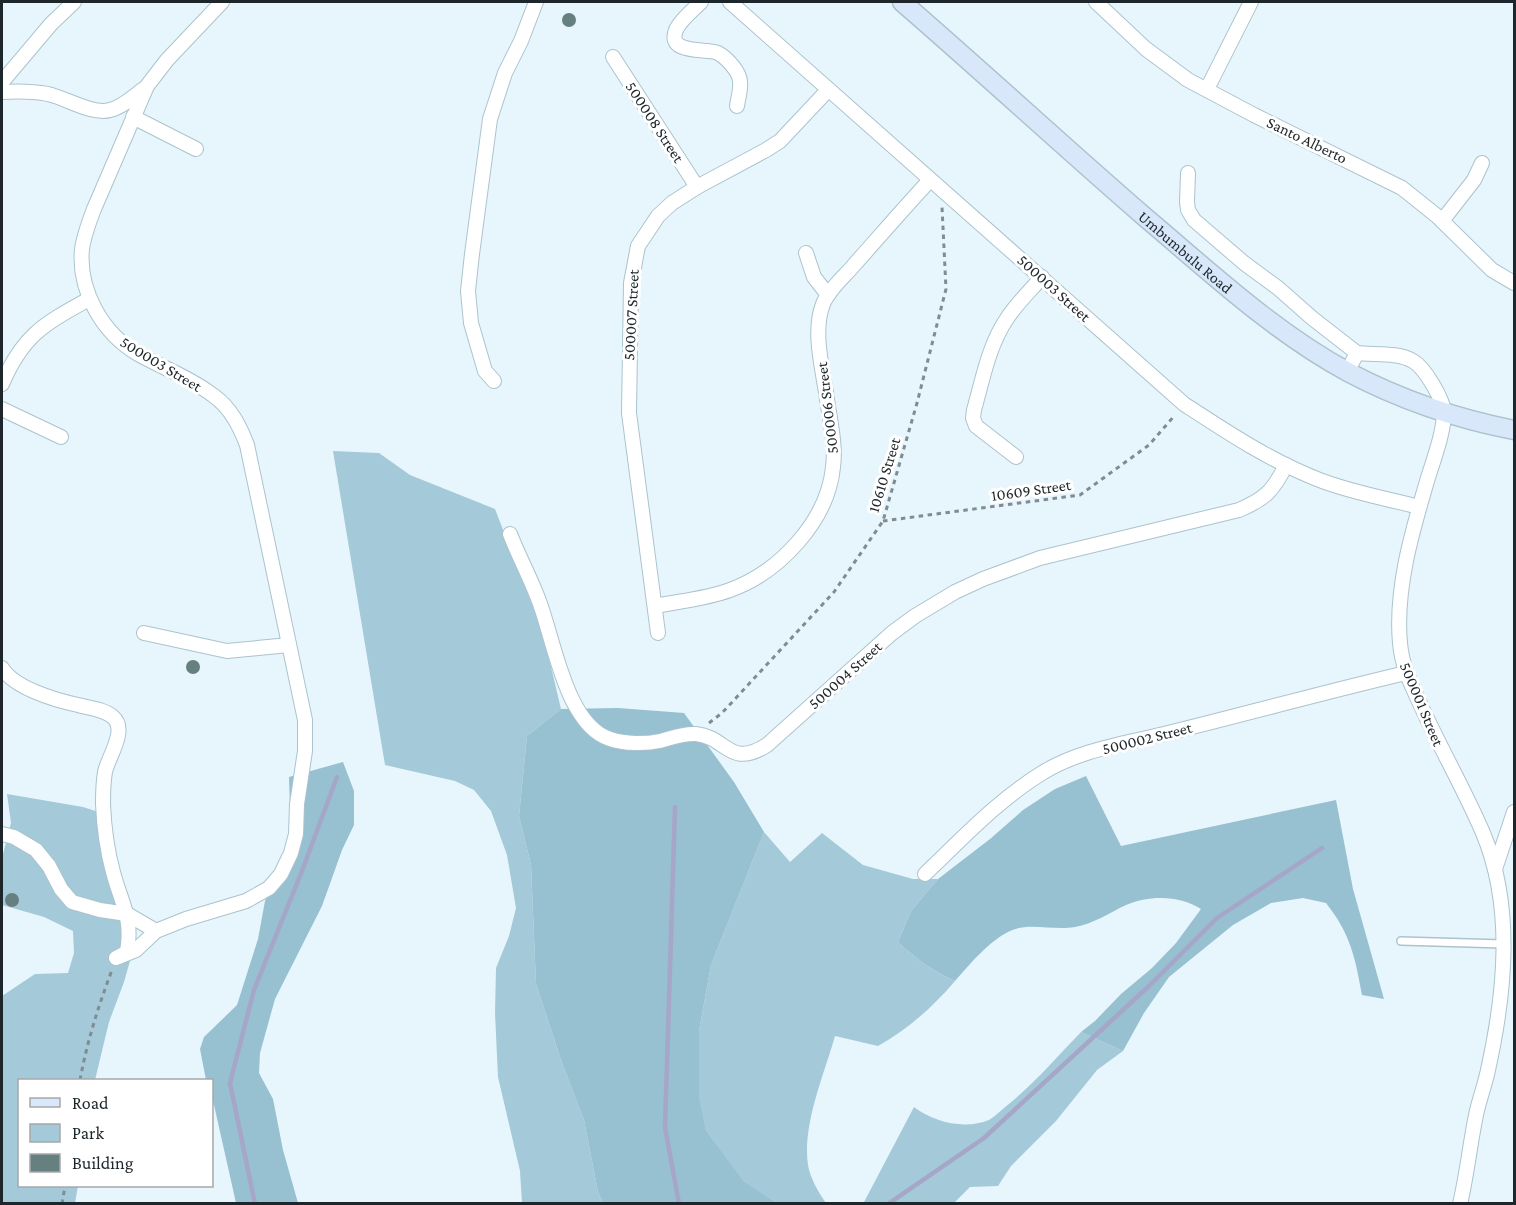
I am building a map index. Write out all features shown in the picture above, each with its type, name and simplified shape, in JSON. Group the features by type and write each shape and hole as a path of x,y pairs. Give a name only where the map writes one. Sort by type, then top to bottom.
{"main road":[{"name":"Umbumbulu Road","path":"902,2 1205,270 1272,323 1347,372 1390,391 1444,411 1515,430"}],"street":[{"path":"2,82 51,24 74,2"},
{"name":"500003 Street","path":"156,931 186,919 246,901 269,888 281,874 291,854 296,834 297,804 305,751 305,720 251,458 244,438 227,407 215,396 121,342 106,326 89,299 82,262 87,230 147,86 167,60 222,2"},
{"path":"494,381 485,371 471,323 468,291 490,119 505,73 521,41 536,2"},
{"path":"700,2 676,28 676,43 697,51 719,54 726,60 739,77 737,106"},
{"name":"500003 Street","path":"730,2 1184,404 1245,443 1286,465 1341,487 1419,507"},
{"name":"Santo Alberto","path":"1096,2 1128,34 1188,80 1254,115 1385,178 1420,201 1492,270 1515,283"},
{"path":"1207,89 1251,2"},
{"name":"500008 Street","path":"613,57 697,187"},
{"path":"2,92 49,94 104,111 115,109 147,86"},
{"name":"500007 Street","path":"658,633 629,413 631,283 638,246 658,216 672,203 780,141 828,90"},
{"path":"133,117 196,149"},
{"path":"1442,221 1474,180 1482,162"},
{"path":"1188,173 1188,210 1194,220 1357,353 1399,357 1413,361 1430,379 1444,411"},
{"name":"500006 Street","path":"654,606 712,596 750,581 787,553 818,514 831,484 834,465 819,345 820,315 828,295 930,180"},
{"path":"806,253 814,277 828,295"},
{"path":"1017,457 976,426 973,418 974,410 988,358 1001,329 1008,316 1042,277"},
{"path":"2,384 20,350 32,334 89,299"},
{"path":"1347,372 1357,353"},
{"path":"2,409 61,436"},
{"name":"500001 Street","path":"1444,411 1439,439 1419,507 1402,586 1400,643 1406,674 1482,831 1496,869 1509,921 1503,944 1500,990 1488,1071 1470,1143 1460,1203"},
{"name":"500004 Street","path":"693,734 702,735 734,753 741,754 759,750 892,633 955,592 1012,567 1040,558 1239,510 1265,497 1278,481 1286,465"},
{"path":"510,534 539,599 572,699 591,729 610,739 648,743 693,734"},
{"path":"144,633 226,651 289,645"},
{"path":"2,668 11,679 24,687 66,702 103,711 116,721 119,729 118,736 105,770 103,788 105,834 113,874 127,914 129,929 127,952 116,958"},
{"name":"500002 Street","path":"925,874 1017,790 1044,771 1066,761 1121,744 1406,674"},
{"path":"1496,869 1515,812"},
{"path":"2,834 14,837 36,850 72,902 100,910 127,914 156,931 136,950 116,958"}],"lane":[{"path":"1401,941 1503,944"}],"path":[{"name":"10610 Street","path":"693,734 722,713 834,592 883,521 917,403 946,289 941,190"},
{"name":"10609 Street","path":"883,521 1080,495 1149,445 1184,404"},
{"path":"80,1079 89,1035 116,958"},
{"path":"62,1203 65,1187"}],"green space":[{"path":"333,451 379,453 410,475 495,509 543,633 561,709 527,736 519,816 531,865 536,984 584,1120 598,1192 603,1203 522,1203 520,1171 498,1077 495,1013 496,968 509,936 516,908 507,855 491,811 474,790 455,781 385,765"},
{"path":"7,794 83,807 108,815 109,832 134,928 130,961 109,1022 95,1079 18,1079 18,1187 78,1187 75,1203 2,1204 2,996 35,974 68,973 74,953 73,931 44,917 2,905 2,858 11,823"},
{"path":"764,832 790,862 822,833 863,865 913,879 938,879 911,911 898,942 925,964 955,981 919,1017 878,1046 835,1036 815,1100 807,1150 811,1175 826,1203 777,1203 744,1183 706,1130 698,1098 699,1031 711,965"},
{"path":"1081,1032 1123,1051 1097,1070 1056,1121 1011,1166 998,1186 970,1187 954,1203 863,1204 914,1107 930,1117 950,1123 970,1124 989,1120 1044,1072"}],"shaded area":[{"path":"618,708 684,713 734,782 764,832 711,965 699,1031 699,1098 706,1130 744,1182 777,1203 603,1203 598,1192 584,1120 536,984 531,865 519,816 527,736 561,709"},
{"path":"343,762 354,791 354,825 342,850 322,906 275,999 260,1053 259,1073 273,1099 283,1150 298,1203 236,1203 213,1100 213,1079 206,1079 200,1049 204,1037 237,1005 258,939 265,901 291,837 289,777"},
{"path":"1086,776 1121,846 1336,800 1353,889 1384,999 1362,995 1347,936 1326,903 1303,898 1271,903 1233,925 1169,977 1144,1013 1123,1051 1081,1032 1152,968 1176,943 1201,909 1193,904 1174,899 1144,899 1082,926 1017,928 1002,935 987,947 955,981 925,964 898,942 911,911 938,879 1023,810 1055,789"}],"building":[{"path":"566,13 572,13 576,20 572,27 566,27 562,23 562,17"},
{"path":"190,660 196,660 200,667 196,674 190,674 186,670 186,664"},
{"path":"9,893 15,893 19,900 15,907 9,907 5,903 5,897"}],"waterway":[{"path":"255,1204 230,1083 254,990 337,777"},
{"path":"675,807 665,1127 679,1204"},
{"path":"888,1204 984,1138 1148,987 1217,918 1322,848"}]}
